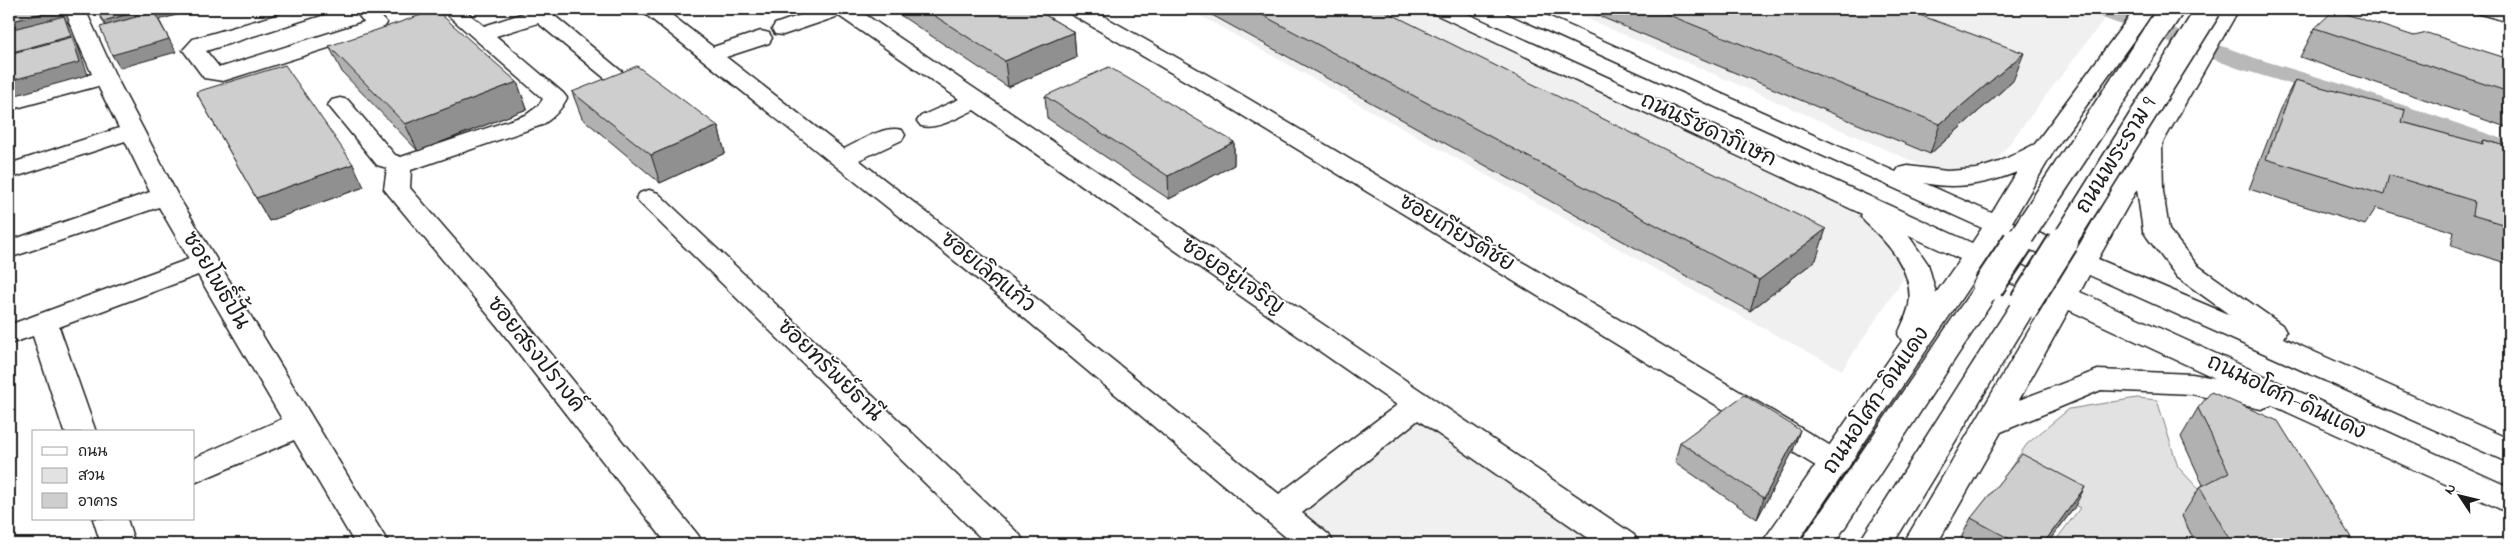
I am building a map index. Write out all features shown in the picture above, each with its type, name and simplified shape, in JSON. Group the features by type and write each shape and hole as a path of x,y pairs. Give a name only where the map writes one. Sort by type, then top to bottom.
{"street":[{"path":"319,9 201,44 194,50 212,73 223,74 374,26 376,23 364,9"},
{"path":"340,105 386,160 401,164 415,162 534,120 552,106 555,98 451,9"},
{"name":"ซอยเลิศแก้ว","path":"651,9 844,158 1001,284 1317,544"},
{"path":"783,29 837,9"},
{"name":"ซอยอยู่เจริญ","path":"844,9 1622,544"},
{"name":"ซอยเกียรติชัย","path":"1076,9 1212,87 1835,462"},
{"name":"ถนนรัชดาภิเษก","path":"1440,9 1827,186 1976,257"},
{"name":"ถนนรัชดาภิเษก","path":"1515,9 1998,224"},
{"path":"1998,224 2044,148 2146,9"},
{"name":"ถนนพระราม 9","path":"1988,287 2171,9"},
{"name":"ถนนพระราม 9","path":"1875,544 2209,9"},
{"name":"ถนนพระราม 9","path":"2083,260 2150,141 2229,9"},
{"path":"2484,9 2509,16"},
{"path":"481,34 530,17 548,18 627,85"},
{"name":"ซอยโพธิ์ปั้น","path":"79,19 105,76 165,196 372,544"},
{"path":"711,55 761,38"},
{"path":"9,104 105,76"},
{"path":"929,121 978,100"},
{"path":"9,172 132,131"},
{"path":"844,158 894,135"},
{"path":"2150,141 2150,191 2156,231 2187,270 2309,361"},
{"path":"1860,164 1940,180 1973,179 2008,168 2044,148"},
{"name":"ซอยสรงปรางค์","path":"401,164 397,176 397,189 505,316 686,544"},
{"path":"1827,186 1868,211 1896,235 1920,275 1923,303 1904,360"},
{"path":"9,250 165,196"},
{"name":"ซอยทรัพย์ธานี","path":"649,198 1008,544"},
{"name":"ถนนอโศก-ดินแดง","path":"1778,544 1998,224 2083,260 2509,452"},
{"name":"ถนนอโศก-ดินแดง","path":"1976,257 2509,501"},
{"path":"1920,544 1992,424 2083,260"},
{"path":"9,335 204,263"},
{"name":"ถนนอโศก-ดินแดง","path":"1816,544 1988,287"},
{"path":"43,322 79,430"},
{"path":"1992,424 2098,380 2192,384 2309,408"},
{"path":"1278,513 1418,404"},
{"path":"195,471 300,424"},
{"path":"110,520 118,544"}],"shaded area":[{"path":"1188,9 1432,9 1804,187 1866,219 1898,246 1905,276 1842,370 1718,304"},
{"path":"1565,9 2112,9 1990,169 1967,174 1935,171"},
{"path":"1425,390 1648,544 1295,544 1262,518 1343,449"}],"green space":[{"path":"2137,398 2157,400 2178,467 2211,502 2182,516 2196,544 2053,544 2080,508 2009,470 2027,444 2069,409"}],"building":[{"path":"9,9 59,9 9,22"},
{"path":"96,9 147,9 103,21"},
{"path":"924,9 1035,9 1074,32 1005,61"},
{"path":"1251,9 1381,9 1826,229 1759,280"},
{"path":"1654,9 1903,9 2024,53 1940,124"},
{"path":"436,10 517,82 405,124 329,46"},
{"path":"2334,10 2414,36 2427,33 2509,59 2509,92 2315,28"},
{"path":"154,12 169,39 112,55 100,27"},
{"path":"64,16 71,36 9,53 9,30"},
{"path":"72,37 80,62 9,81 9,54"},
{"path":"285,65 353,164 256,198 196,92"},
{"path":"637,66 718,126 651,155 572,92"},
{"path":"1109,67 1234,142 1168,176 1045,96"},
{"path":"2295,80 2405,110 2402,122 2483,144 2484,140 2509,147 2509,226 2472,215 2474,201 2389,175 2384,195 2266,159"},
{"path":"2211,392 2278,421 2355,544 2232,544 2200,487 2229,472 2198,408"},
{"path":"1744,395 1800,430 1764,498 1680,442"},
{"path":"2022,454 2085,487 2043,544 2019,544 1971,518"}],"waterway":[{"path":"2100,9 2246,63 2332,89 2509,150"}]}
